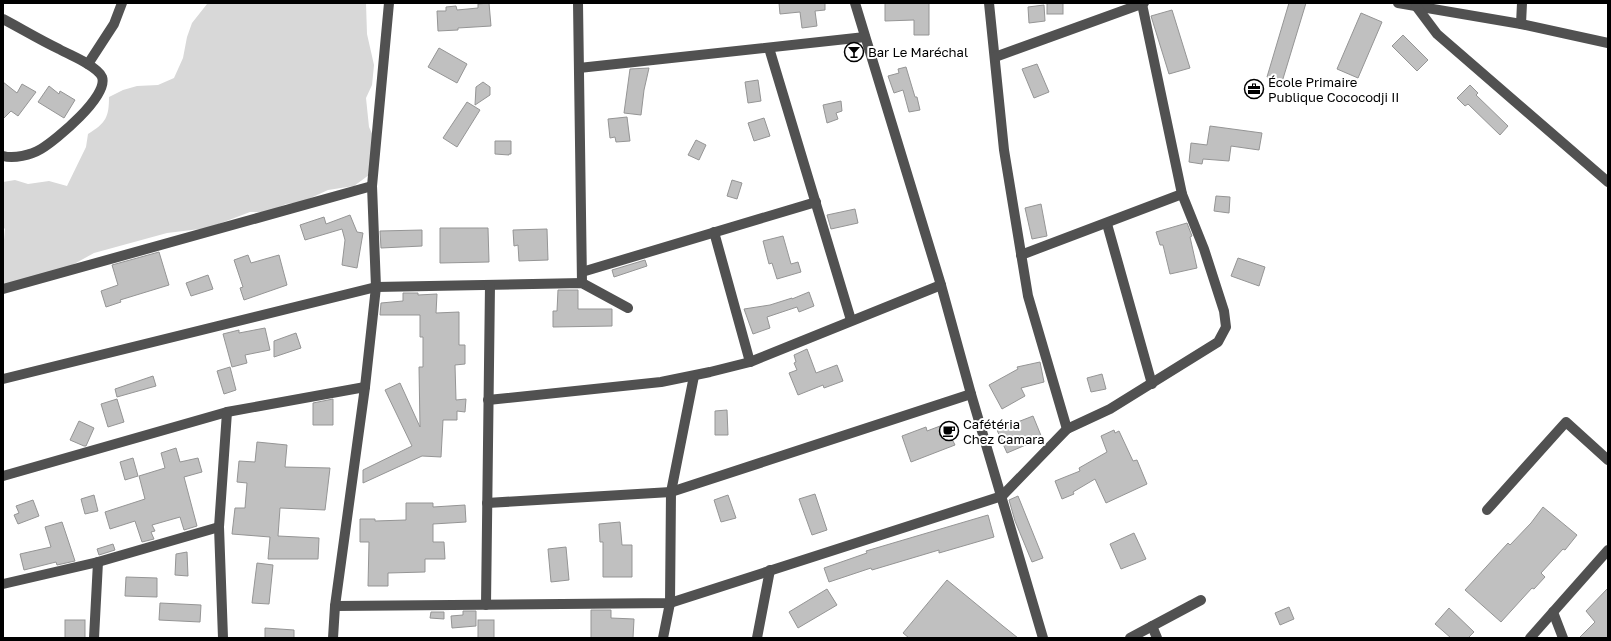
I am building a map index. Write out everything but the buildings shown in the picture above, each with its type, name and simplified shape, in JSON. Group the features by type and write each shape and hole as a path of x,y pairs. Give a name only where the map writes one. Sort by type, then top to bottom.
{"street":[{"path":"88,64 114,24 122,3"},
{"path":"333,638 335,606 365,387 376,287 372,186 390,3"},
{"path":"578,3 582,283"},
{"path":"855,3 941,285 971,394 1043,638"},
{"path":"989,3 1004,150 1028,296 1067,429"},
{"path":"335,606 670,603 1002,496 1067,429 1110,409 1218,342 1226,327 1224,311 1204,249 1182,194 1143,3 995,57"},
{"path":"1398,3 1521,24 1608,43"},
{"path":"1521,24 1522,3"},
{"path":"1416,6 1437,34 1608,182"},
{"path":"3,19 88,64 102,76 103,82 102,88 83,114 62,133 40,149 19,156 3,156"},
{"path":"579,68 865,37"},
{"path":"770,48 851,320"},
{"path":"3,289 372,186"},
{"path":"1021,255 1107,224 1182,194"},
{"path":"582,272 816,202"},
{"path":"1107,224 1152,384"},
{"path":"714,232 750,362"},
{"path":"3,379 376,287 582,283 628,308"},
{"path":"486,605 490,285"},
{"path":"488,400 661,382 694,376 750,362 941,285"},
{"path":"663,638 670,603 671,492 694,376"},
{"path":"3,476 227,412 365,387"},
{"path":"487,503 671,492 971,394"},
{"path":"223,638 219,527 227,412"},
{"path":"1487,510 1566,422 1608,460"},
{"path":"3,584 98,562 219,527"},
{"path":"1530,638 1608,550"},
{"path":"94,638 98,562"},
{"path":"756,638 770,570"},
{"path":"1130,638 1201,600"},
{"path":"1553,612 1563,638"},
{"path":"1152,626 1157,638"}],"shaded area":[{"path":"209,3 366,3 367,34 374,65 372,85 366,98 369,127 375,140 373,172 354,186 328,190 302,202 286,204 268,212 250,212 208,228 167,233 94,253 65,269 3,286 3,251 5,229 3,227 3,182 15,180 28,184 49,181 67,186 86,147 88,134 103,123 107,115 109,97 123,90 137,86 158,85 174,78 183,58 187,37 192,23"}],"place":[{"name":"Bar Le Maréchal","path":"854,52"},
{"name":"École Primaire Publique Cococodji II","path":"1254,89"},
{"name":"Cafétéria Chez Camara","path":"949,431"}]}
